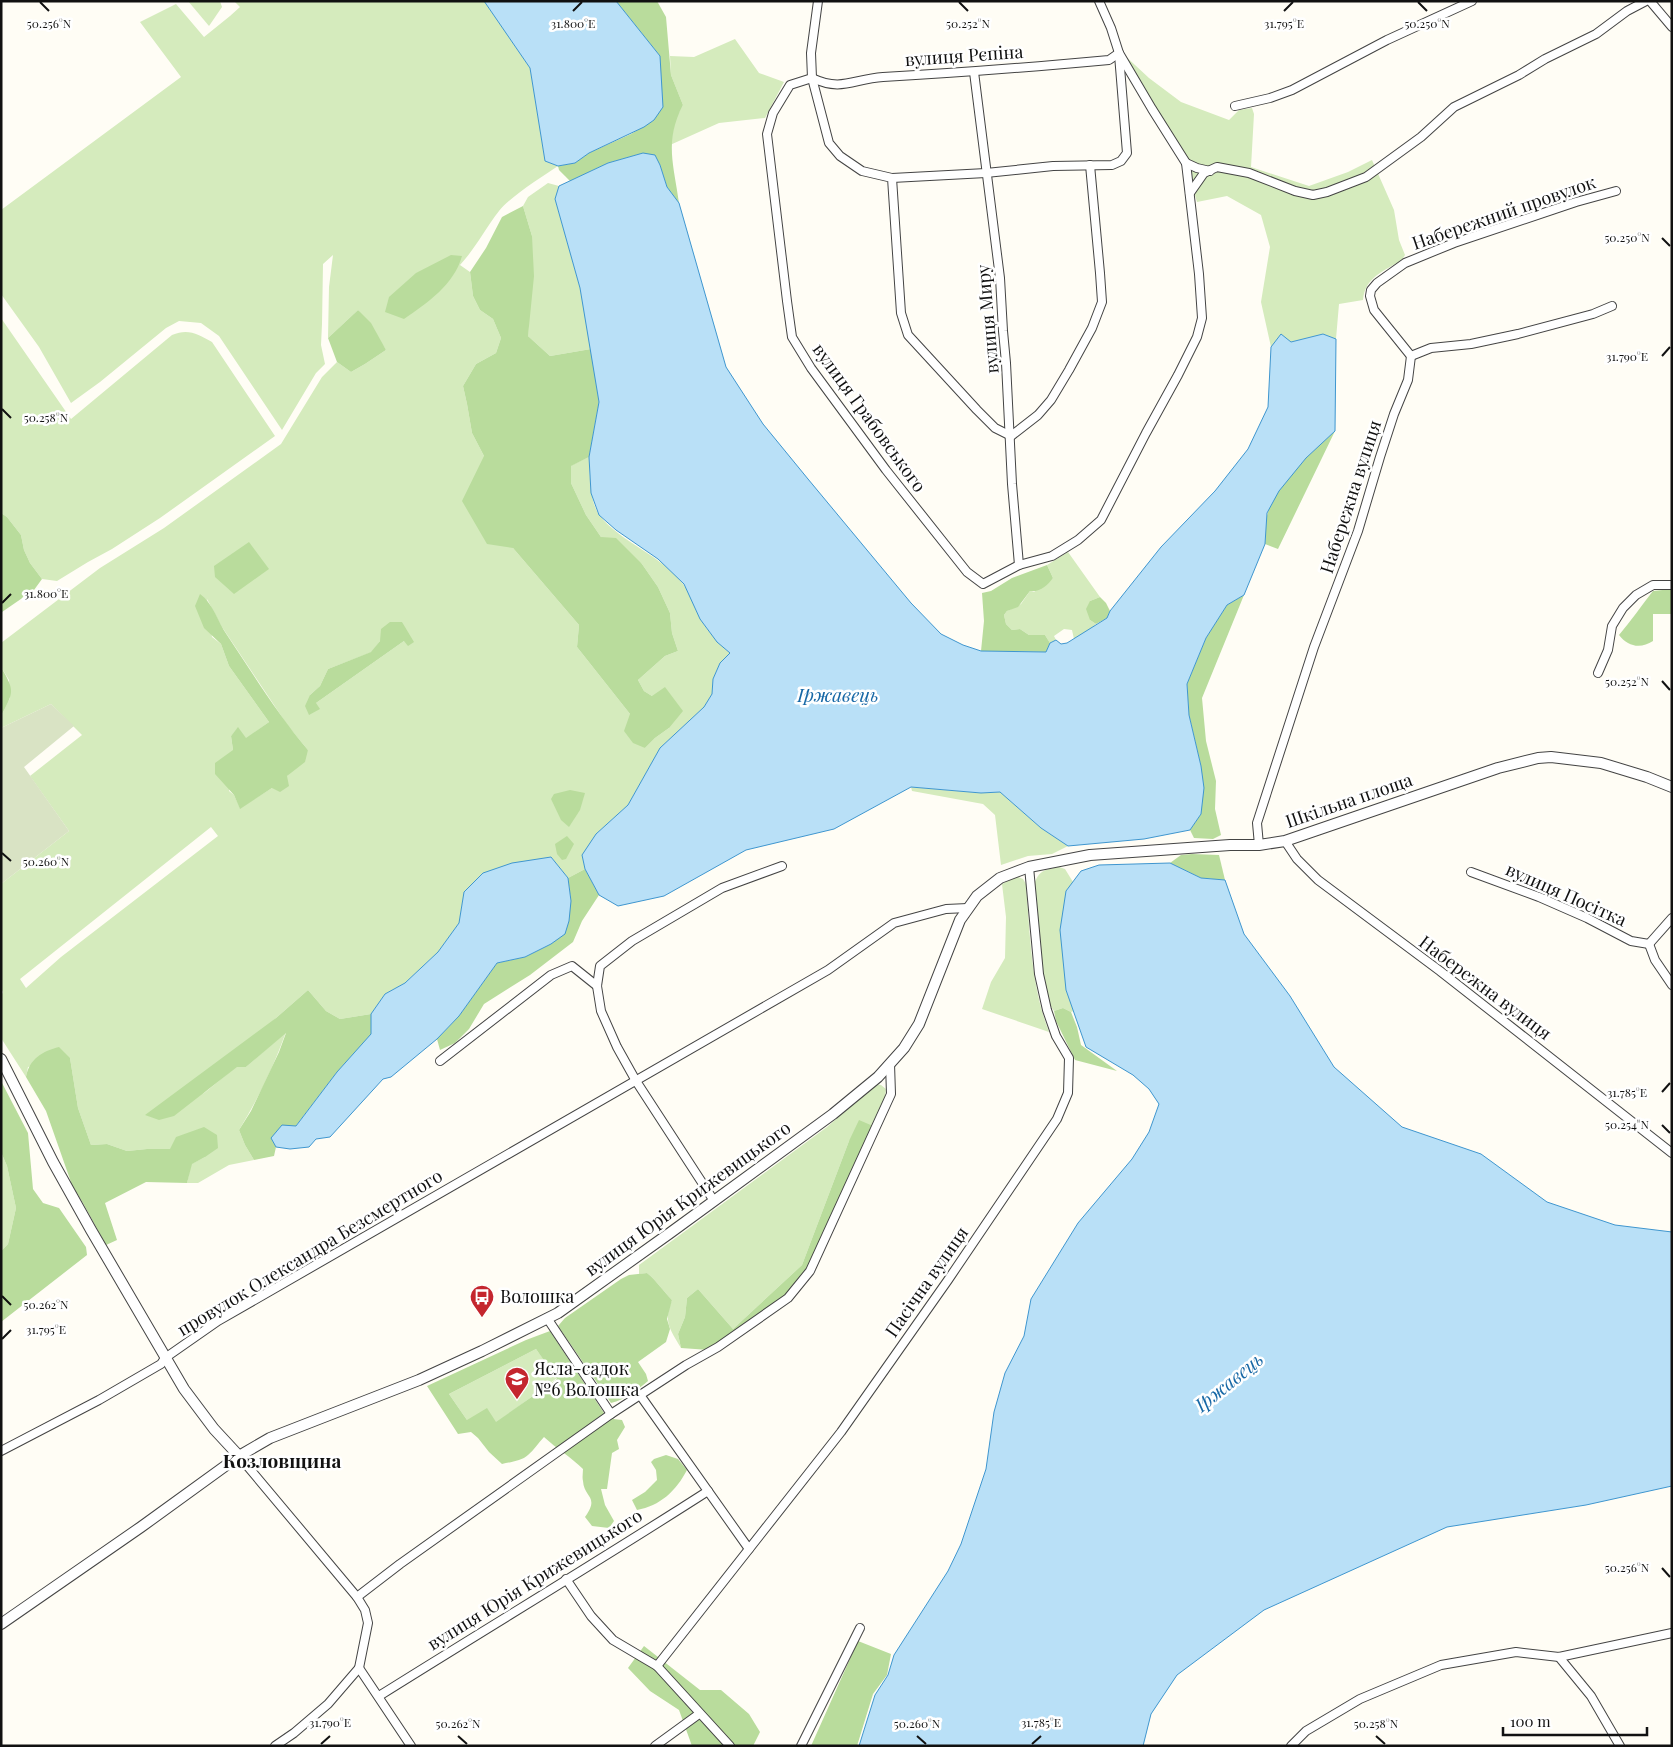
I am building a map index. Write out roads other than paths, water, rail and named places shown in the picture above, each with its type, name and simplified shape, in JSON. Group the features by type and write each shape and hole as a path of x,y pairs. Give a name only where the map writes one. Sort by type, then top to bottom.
{"street":[{"path":"818,1 811,53 812,78 829,144 840,156 862,171 892,178 1053,166 1112,165 1121,161 1127,153 1119,53"},
{"path":"1018,565 1052,556 1078,540 1101,520 1197,337 1202,318 1199,274 1186,163 1119,53 1111,28 1098,1"},
{"path":"1235,106 1270,98 1292,90 1387,40 1472,1"},
{"path":"1189,194 1204,173 1217,167 1249,173 1295,191 1313,195 1327,192 1366,177 1421,137 1454,107 1596,34 1627,11 1646,1"},
{"path":"1650,1 1672,27"},
{"name":"вулиця Рєпіна","path":"812,78 825,84 847,84 872,78 974,72 1108,60 1119,53"},
{"name":"вулиця Миру","path":"974,72 1000,278 1018,565"},
{"name":"вулиця Грабовського","path":"812,78 790,85 773,113 767,134 792,337 811,368 886,470 967,572 983,584 1018,565"},
{"path":"1186,163 1210,171"},
{"path":"892,178 901,313 908,335 995,428 1011,436 1038,415 1051,400 1092,328 1102,302 1090,165"},
{"name":"Набережний провулок","path":"1411,356 1374,310 1370,296 1371,290 1377,283 1405,263 1454,243 1576,202 1616,191"},
{"path":"1411,356 1431,348 1471,344 1518,334 1593,314 1612,306"},
{"name":"Набережна вулиця","path":"1259,845 1257,823 1314,647 1358,531 1394,414 1408,380 1411,356"},
{"path":"1598,673 1608,650 1612,626 1623,608 1636,596 1653,585 1672,584"},
{"name":"Шкільна площа","path":"1029,867 1090,855 1230,845 1259,845 1285,841 1498,768 1538,758 1551,757 1601,763 1672,787"},
{"name":"Набережна вулиця","path":"1285,841 1297,859 1318,880 1440,971 1672,1153"},
{"path":"714,1201 616,1047 601,1011 597,986 600,966 632,941 722,888 782,866"},
{"name":"вулиця Юрія Крижевицького","path":"1,1624 239,1456 270,1438 419,1380 558,1313 833,1114 878,1077 904,1048 919,1024 960,920 977,896 1000,878 1029,867"},
{"name":"Пасічна вулиця","path":"657,1666 841,1432 948,1280 1057,1119 1068,1093 1069,1058 1056,1036 1047,1010 1039,974 1029,867"},
{"name":"вулиця Посітка","path":"1471,872 1539,897 1587,918 1631,941 1649,944"},
{"name":"провулок Олександра Безсмертного","path":"1,1451 99,1400 161,1364 165,1358 218,1321 828,970 894,923 946,909 968,908"},
{"path":"1672,918 1649,944 1655,960 1672,985"},
{"path":"440,1061 551,975 572,966 597,986"},
{"path":"1,1058 53,1162 90,1230 184,1389 214,1429 239,1456 357,1597 365,1610 368,1623 359,1668 328,1704 294,1734 274,1746"},
{"path":"357,1597 400,1564 611,1414 718,1347 788,1298 810,1271 891,1094 890,1064"},
{"path":"547,1318 611,1414"},
{"path":"640,1395 749,1549"},
{"name":"вулиця Юрія Крижевицького","path":"379,1696 566,1579 626,1544 708,1491"},
{"path":"566,1579 591,1616 613,1640 657,1666 730,1746"},
{"path":"801,1746 860,1628"},
{"path":"1291,1746 1306,1731 1360,1699 1441,1665 1516,1652 1559,1657 1672,1633"},
{"path":"1559,1657 1590,1696 1616,1744"},
{"path":"359,1668 412,1746"},
{"path":"655,1746 700,1714"}],"water":[{"path":"484,1 616,1 660,56 663,107 654,120 644,127 589,153 575,163 558,166 545,161 530,68"},
{"name":"Іржавець","path":"643,153 655,155 667,187 679,203 726,367 763,424 911,603 941,634 963,645 981,651 1046,652 1050,643 1056,640 1061,644 1067,643 1107,618 1110,611 1161,547 1215,491 1248,449 1268,407 1271,347 1281,334 1291,342 1323,334 1336,339 1335,431 1306,458 1279,491 1267,513 1265,544 1244,595 1227,605 1206,638 1187,684 1189,715 1204,788 1201,814 1190,830 1144,839 1068,846 1041,828 1000,792 981,793 911,787 834,829 746,850 664,896 618,906 599,895 585,869 582,855 596,834 628,805 660,748 704,707 712,694 713,679 720,663 730,653 717,642 700,619 684,584 658,559 616,530 599,515 591,493 589,457 599,402 580,288 555,199 559,186 608,163"},
{"path":"551,857 568,878 571,901 569,921 565,934 551,944 525,957 497,963 459,1016 437,1039 391,1077 383,1079 330,1137 316,1139 309,1147 290,1149 276,1147 271,1138 282,1125 296,1126 337,1072 371,1034 371,1014 385,994 405,983 438,952 459,923 464,892 483,873 512,863"},
{"path":"1170,863 1201,878 1225,880 1244,934 1290,996 1334,1067 1402,1127 1481,1154 1547,1202 1615,1225 1672,1232 1672,1486 1586,1505 1447,1527 1264,1610 1177,1675 1151,1714 1143,1746 859,1746 875,1695 888,1675 894,1655 948,1571 961,1544 986,1469 994,1412 1005,1373 1024,1336 1031,1299 1078,1223 1132,1159 1149,1132 1159,1104 1149,1089 1133,1075 1086,1047 1066,990 1060,930 1066,891 1081,871 1099,865"}],"place":[{"name":"Волошка","path":"482,1318"},
{"name":"Ясла-садок №6 Волошка","path":"517,1400"}],"district":[{"name":"Козловщина","path":"282,1461"}]}
